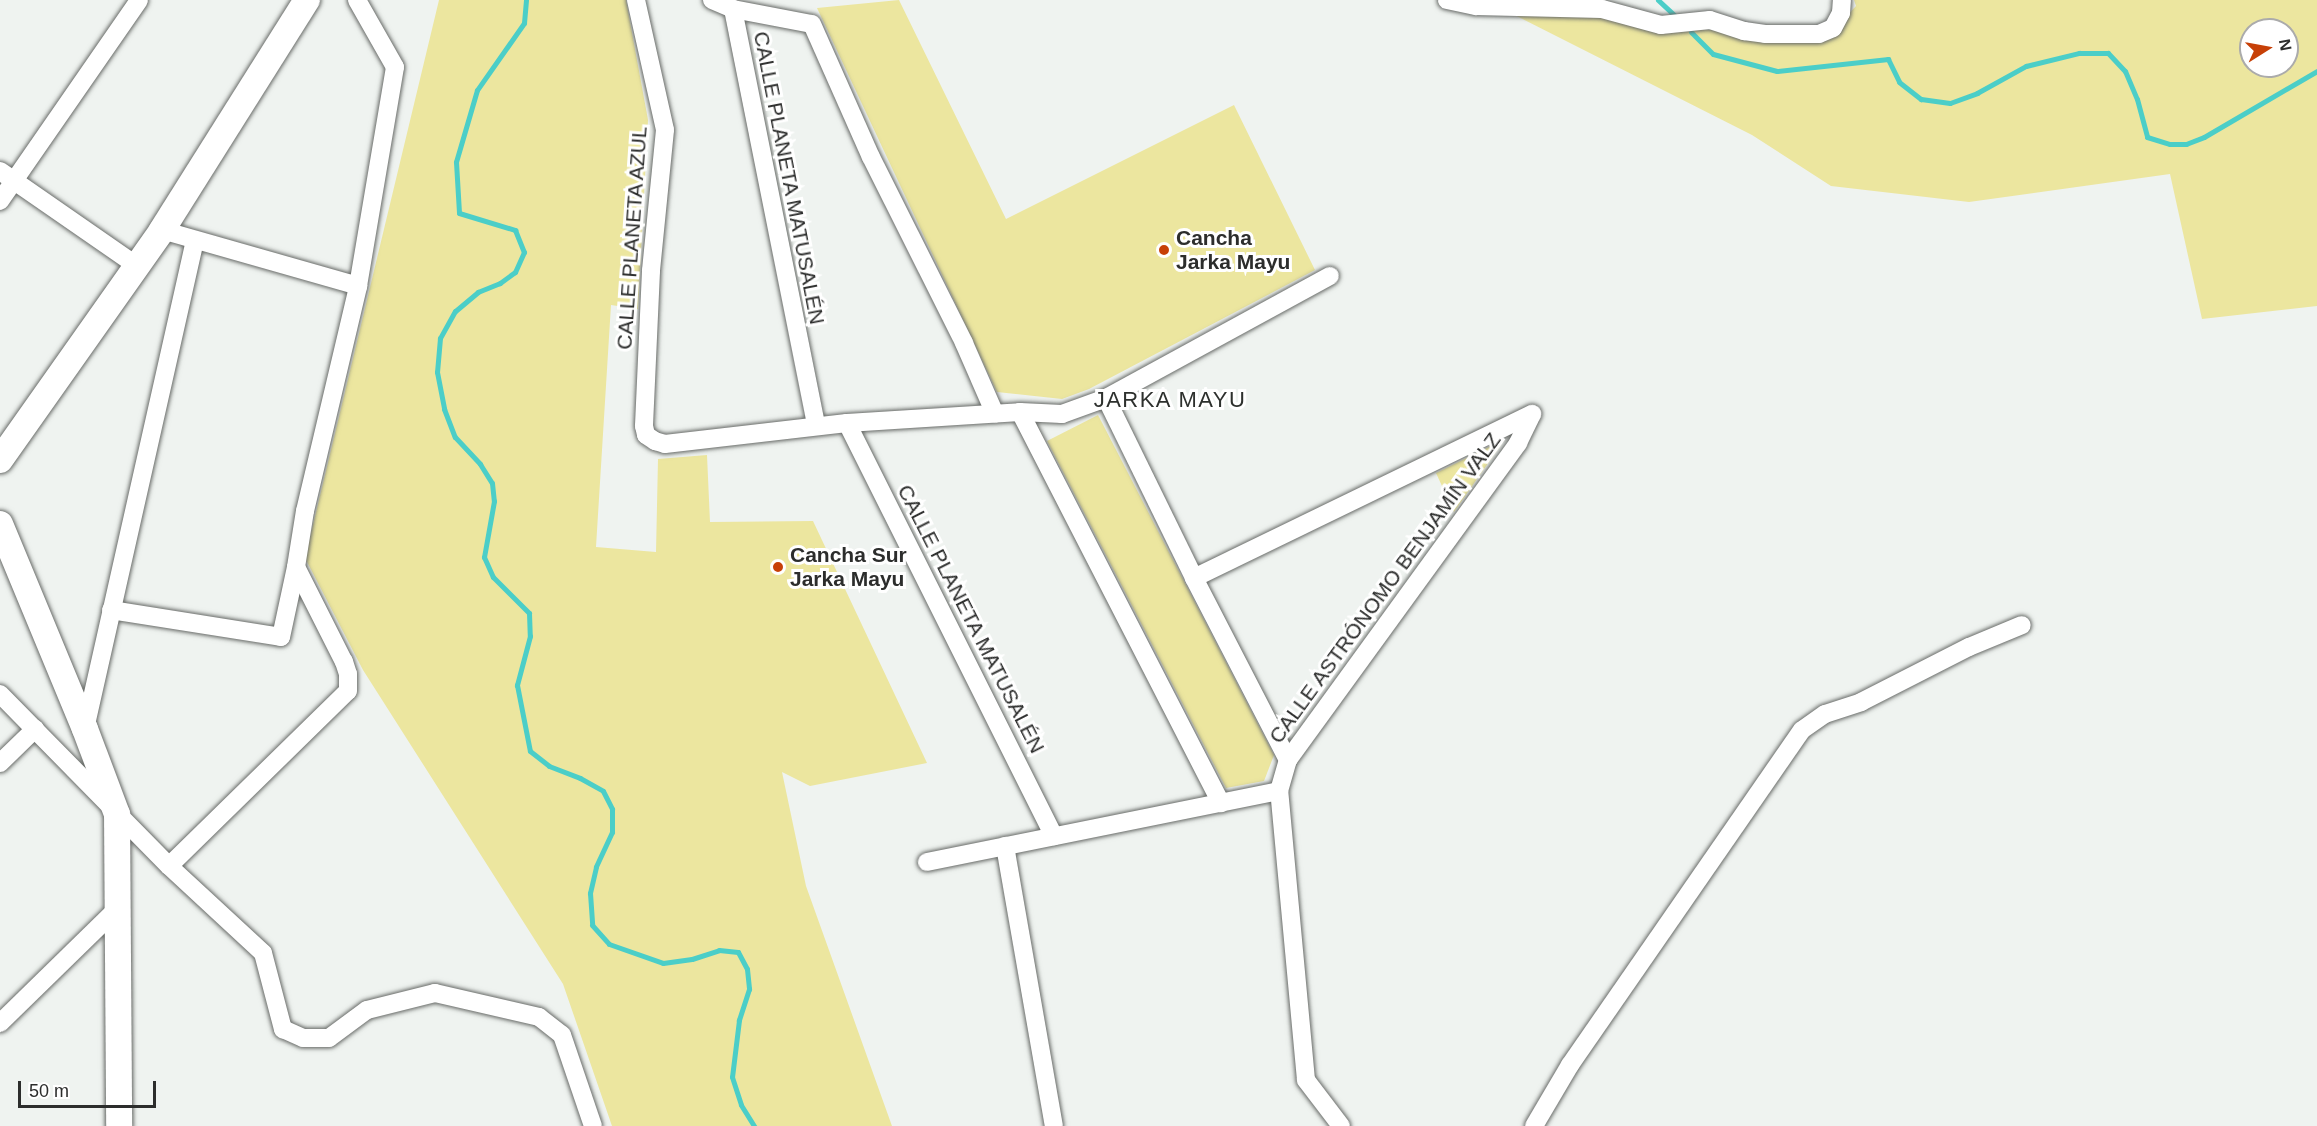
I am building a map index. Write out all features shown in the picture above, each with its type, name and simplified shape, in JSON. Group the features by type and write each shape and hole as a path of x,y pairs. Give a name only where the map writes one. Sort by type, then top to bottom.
{"street":[{"path":"0,201 7,176 139,0"},
{"path":"0,460 162,230 307,0"},
{"path":"111,609 281,637 305,512 358,286 395,68 357,0"},
{"name":"CALLE PLANETA AZUL","path":"636,0 639,24 661,102 665,130 651,271 644,426 646,435 665,444 816,426"},
{"path":"712,0 733,9 812,24 871,157 964,344 995,414"},
{"path":"1447,0 1476,6 1602,9 1661,25 1710,20 1744,31 1764,34 1819,34 1833,28 1841,14 1842,0"},
{"name":"CALLE PLANETA MATUSALÉN","path":"733,9 816,426"},
{"path":"7,176 137,266"},
{"path":"162,230 358,286"},
{"path":"85,729 195,240"},
{"path":"816,426 1020,412 1062,414 1106,398 1330,276"},
{"path":"1106,398 1194,578 1288,760"},
{"path":"1020,412 1221,803"},
{"name":"CALLE ASTRÓNOMO BENJAMÍN VALZ","path":"1194,578 1532,414 1518,443 1288,760 1279,791"},
{"name":"CALLE PLANETA MATUSALÉN","path":"847,423 1054,836"},
{"path":"0,524 85,729 117,814 119,1126"},
{"path":"169,866 348,691 348,674 344,662 296,567"},
{"path":"1534,1126 1570,1065 1802,730 1825,714 1861,702 1969,647 2022,625"},
{"path":"0,694 169,866 263,953 284,1029 303,1038 329,1038 367,1010 435,993 539,1017 562,1035 593,1126"},
{"path":"0,763 35,729"},
{"path":"927,862 1279,791 1306,1080 1341,1126"},
{"path":"1005,846 1054,1126"},
{"path":"0,1023 119,907"}],"shaded area":[{"path":"439,0 626,0 648,120 638,309 611,305 596,547 656,552 658,459 707,455 710,522 813,521 927,763 810,786 782,772 806,886 892,1126 612,1126 563,984 363,670 305,558"},
{"path":"899,0 1006,219 1234,105 1315,270 1089,389 1062,399 997,392 817,8"},
{"path":"1854,0 2317,0 2317,306 2202,319 2170,174 1969,202 1831,186 1752,135 1493,4 1821,43 1856,6"},
{"path":"1098,415 1274,755 1264,781 1226,788 1047,441"},
{"path":"1505,439 1454,512 1436,473"}],"waterway":[{"path":"526,0 524,23 477,90 456,162 459,213 515,230 524,252 515,272 500,283 478,292 455,311 440,338 437,372 444,409 455,437 480,464 492,483 494,501 484,557 493,577 529,613 530,636 517,685 530,751 549,766 580,778 603,791 612,809 612,832 596,867 590,893 592,925 609,944 663,963 692,959 719,950 738,952 747,969 749,989 739,1020 732,1077 741,1105 754,1126"},
{"path":"1658,0 1675,16"},
{"path":"1691,32 1713,54 1777,71 1888,59 1899,82 1921,99 1950,103 1977,93 2026,66 2079,53 2108,53 2125,71 2137,99 2147,137 2170,144 2186,144 2204,137 2317,71"}],"place":[{"name":"Cancha Jarka Mayu","path":"1164,250"},
{"name":"Cancha Sur Jarka Mayu","path":"778,567"}],"district":[{"name":"JARKA MAYU","path":"1170,400"}]}
